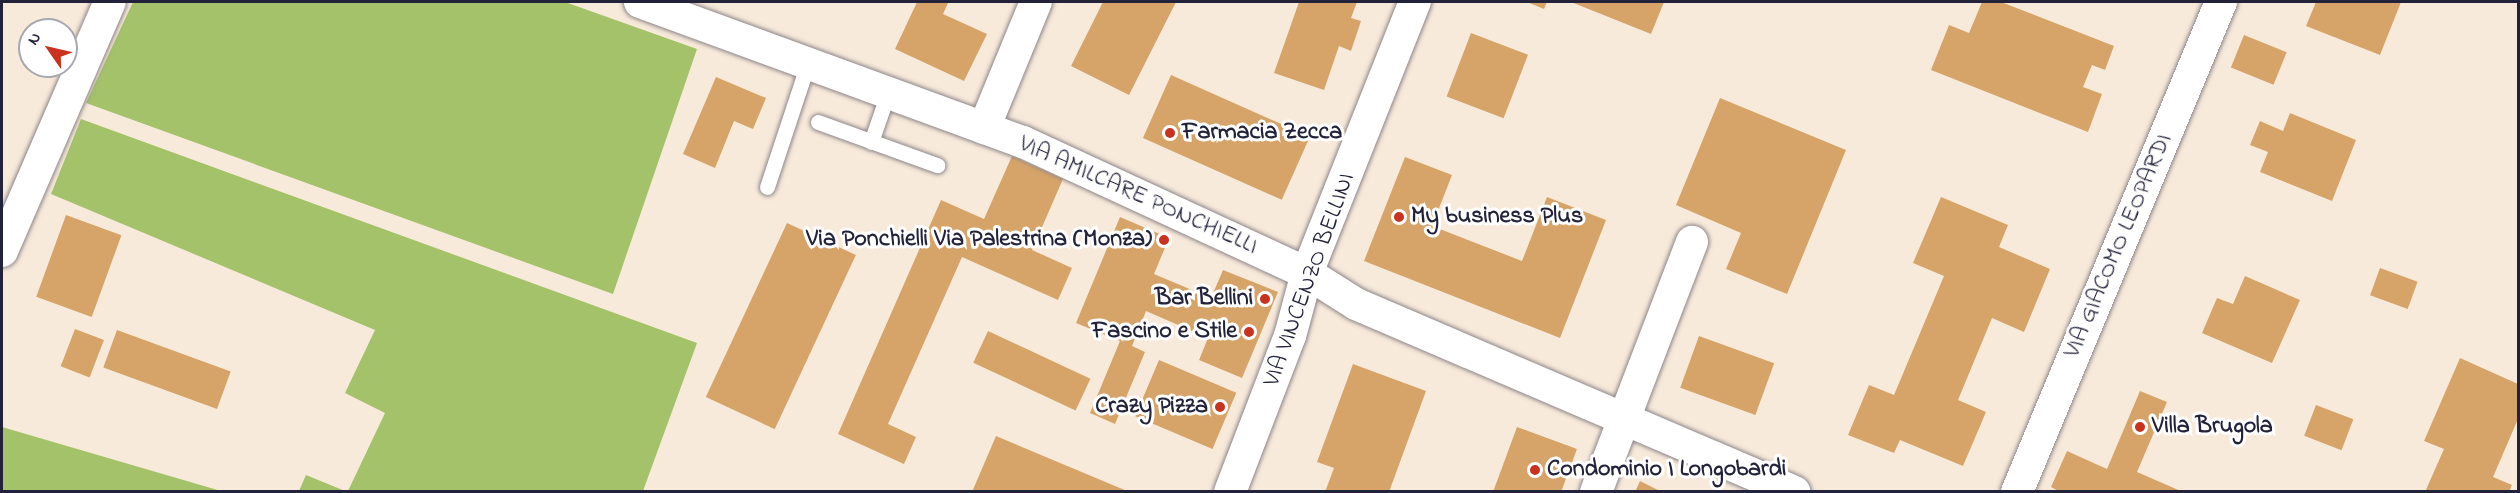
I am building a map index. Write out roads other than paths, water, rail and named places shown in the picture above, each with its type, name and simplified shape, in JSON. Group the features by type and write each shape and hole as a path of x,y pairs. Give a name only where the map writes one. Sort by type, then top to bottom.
{"street":[{"path":"2,251 110,2"},
{"name":"VIA AMILCARE PONCHIELLI","path":"640,2 1023,142 1307,273 1356,304 1794,492"},
{"path":"984,128 1036,2"},
{"name":"VIA VINCENZO BELLINI","path":"1230,492 1290,336 1307,273 1415,2"},
{"name":"VIA GIACOMO LEOPARDI","path":"2017,492 2221,2"},
{"path":"1596,492 1692,242"}],"lane":[{"path":"767,188 808,63"},
{"path":"870,142 888,93"},
{"path":"818,122 937,165"}],"place":[{"name":"Farmacia Zecca","path":"1170,133"},
{"name":"My business Plus","path":"1399,217"},
{"name":"Via Ponchielli Via Palestrina (Monza)","path":"1164,240"},
{"name":"Bar Bellini","path":"1265,299"},
{"name":"Fascino e Stile","path":"1249,332"},
{"name":"Crazy Pizza","path":"1220,407"},
{"name":"Villa Brugola","path":"2140,427"},
{"name":"Condominio I Longobardi","path":"1535,470"}]}
